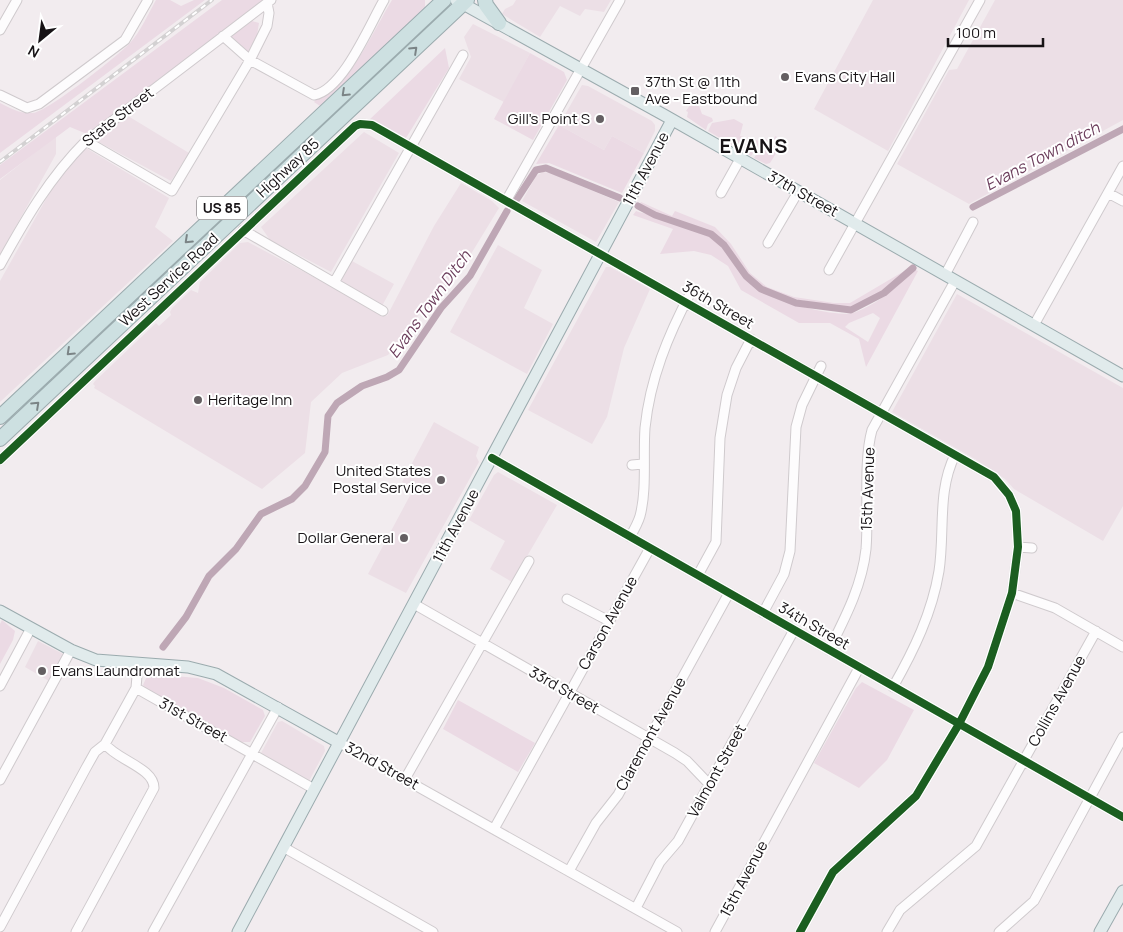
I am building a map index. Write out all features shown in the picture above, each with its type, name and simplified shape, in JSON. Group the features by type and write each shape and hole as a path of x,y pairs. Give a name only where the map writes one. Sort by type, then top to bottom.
{"highway":[{"path":"363,76 374,60 428,9 431,0"},
{"name":"Highway 85","path":"0,417 444,0"},
{"path":"485,0 486,5 498,23"},
{"name":"Highway 85","path":"0,439 462,1"}],"main road":[{"name":"37th Street","path":"462,1 1122,375"},
{"name":"11th Avenue","path":"238,932 672,120"},
{"path":"0,611 71,650"},
{"name":"32nd Street","path":"71,650 96,660 188,667 216,674 340,743"},
{"path":"1100,932 1123,891"}],"street":[{"path":"0,30 17,0"},
{"path":"223,36 250,60 314,95 324,91 341,75 384,0"},
{"path":"506,201 620,0"},
{"path":"829,270 980,0"},
{"path":"0,95 27,108 39,104 125,40 145,1"},
{"path":"86,141 172,191 250,60 267,26 269,1"},
{"name":"State Street","path":"0,265 40,195 68,159 86,141 269,1"},
{"path":"334,281 463,55"},
{"name":"36th Street","path":"360,124 372,126 686,302 994,477 1005,489 1016,511 1018,547 1012,594 991,660 958,724 916,796 833,872 800,932"},
{"name":"West Service Road","path":"0,460 354,126 360,124"},
{"path":"721,193 740,159"},
{"path":"1034,325 1123,166"},
{"path":"768,243 798,192"},
{"path":"1108,193 1123,201"},
{"path":"950,278 972,222"},
{"path":"243,230 383,311"},
{"name":"15th Avenue","path":"828,650 850,608 860,581 866,550 871,436 950,278"},
{"path":"630,537 640,517 643,498 643,464 648,404 654,376 670,332 691,292"},
{"path":"698,576 716,542 720,438 727,395 736,368 751,339"},
{"path":"763,613 784,574 790,552 796,427 802,405 822,366"},
{"path":"893,687 916,646 935,590 941,551 944,484 955,455"},
{"name":"34th Street","path":"492,458 859,668 1123,816"},
{"path":"632,465 643,464"},
{"path":"1018,547 1032,548"},
{"name":"Carson Avenue","path":"494,829 650,548"},
{"path":"405,779 529,561"},
{"name":"Claremont Avenue","path":"569,871 596,823 618,795 729,593"},
{"path":"1012,594 1046,604 1096,630 1123,647"},
{"path":"567,599 609,621"},
{"name":"33rd Street","path":"414,604 687,761 709,784"},
{"path":"0,686 32,628"},
{"name":"Valmont Street","path":"636,908 660,862 678,841 794,630"},
{"name":"Collins Avenue","path":"888,932 900,910 976,846 1096,630"},
{"path":"0,780 71,650"},
{"path":"0,927 95,752 106,744 136,688 138,664"},
{"name":"15th Avenue","path":"715,932 859,668"},
{"name":"31st Street","path":"136,688 314,789"},
{"path":"153,932 278,707"},
{"path":"1000,932 1034,901 1123,737"},
{"name":"32nd Street","path":"340,743 674,931"},
{"path":"76,932 154,788 154,781 149,774 111,753 106,744"},
{"path":"283,847 433,932"}],"shaded area":[{"path":"156,0 170,0 181,6 194,0 205,0 0,153 0,103 24,113 33,113 67,94 98,71 130,43 141,28"},
{"path":"222,0 264,0 87,134 70,127 0,179 0,165"},
{"path":"392,0 425,0 425,8 320,106 314,102 319,96 330,92 350,70 370,40"},
{"path":"516,0 611,0 604,12 585,9 580,16 560,6 540,37 502,14"},
{"path":"873,0 969,0 888,151 814,109"},
{"path":"995,0 1123,0 1123,120 969,204 897,164 949,70 957,69"},
{"path":"252,21 259,23 257,35 247,54 229,38"},
{"path":"473,24 530,53 504,102 459,79 471,57 464,37"},
{"path":"445,48 449,68 406,138 369,120"},
{"path":"530,53 564,72 567,80 533,140 494,119"},
{"path":"582,85 588,86 652,121 655,125 655,131 644,153 612,136 604,150 559,125"},
{"path":"698,103 702,114 712,118 713,121 708,124 706,130 687,117 688,112 686,111 690,105"},
{"path":"128,116 189,153 171,181 95,140"},
{"path":"734,119 743,124 740,136 760,141 761,137 773,142 775,136 777,137 774,143 780,147 770,163 766,164 754,158 756,155 753,153 751,156 708,131 712,123"},
{"path":"559,125 604,150 612,136 644,153 622,193 549,163 536,164"},
{"path":"364,132 399,153 331,272 270,240 261,227"},
{"path":"56,136 56,154 0,255 0,180"},
{"path":"86,148 169,198 155,227 173,241 0,402 0,281 59,176"},
{"path":"543,172 551,173 619,202 596,242 522,201 536,176"},
{"path":"461,183 492,201 499,208 460,272 444,289 438,286 410,328 388,355 342,373 311,402 305,453 262,489 94,388 93,384 95,381 156,323 159,326 171,315 172,308 191,290 198,293 200,282 240,243 248,242 387,316 434,226"},
{"path":"641,202 672,216 675,211 715,227 731,244 750,273 767,287 794,297 834,303 850,303 911,267 883,291 851,308 785,298 763,288 748,275 725,244 713,233 655,213 639,205"},
{"path":"636,211 698,229 719,244 754,286 774,297 819,311 847,314 856,312 888,294 913,269 918,271 866,367 859,339 830,323 799,323 741,290 728,266 711,255 694,251 660,254 673,229 633,215","holes":["873,313 880,318 868,342 845,327 849,323"]},
{"path":"498,245 542,270 524,308 553,324 527,374 450,332"},
{"path":"352,261 394,284 382,306 341,281"},
{"path":"606,267 610,267 650,289 624,348 607,417 592,444 528,410"},
{"path":"957,294 1123,388 1123,506 1103,541 1014,489 1005,479 975,459 892,412"},
{"path":"434,422 479,447 476,456 479,462 406,593 368,574 414,488 402,482"},
{"path":"498,472 557,505 512,582 490,569 505,541 469,520 494,475"},
{"path":"2,620 15,631 13,640 0,664 0,624"},
{"path":"38,641 63,654 49,681 25,667"},
{"path":"148,674 198,678 224,688 263,710 265,716 250,742 241,742 146,689 143,685"},
{"path":"862,682 914,710 887,760 859,788 814,763 856,688"},
{"path":"458,700 535,743 518,772 443,729"},
{"path":"282,721 324,746 325,751 309,781 261,753 278,722"}],"waterway":[{"name":"Evans Town ditch","path":"973,207 1123,129"},
{"name":"Evans Town Ditch","path":"517,199 536,170 546,168 620,198"},
{"name":"Evans Town Ditch","path":"638,206 655,215 711,234 724,245 746,276 761,289 796,303 851,310 884,293 913,268"},
{"name":"Evans Town Ditch","path":"163,647 186,617 209,576 236,549 261,514 292,499 305,486 325,452 328,416 337,403 362,386 387,377 399,370 441,308 470,276 507,211"}],"railway":[{"path":"0,162 212,0"}],"cycle path":[{"path":"0,460 355,126 360,124 372,125 994,477 1009,495 1016,511 1018,547 1012,593 988,667 959,724 916,796 833,872 800,932"},
{"path":"492,458 1123,817"}],"place":[{"name":"Evans City Hall","path":"785,77"},
{"name":"37th St @ 11th Ave - Eastbound","path":"635,91"},
{"name":"Gill's Point S","path":"600,119"},
{"name":"Heritage Inn","path":"198,400"},
{"name":"United States Postal Service","path":"441,480"},
{"name":"Dollar General","path":"404,538"},
{"name":"Evans Laundromat","path":"42,671"}],"district":[{"name":"EVANS","path":"754,146"}]}
